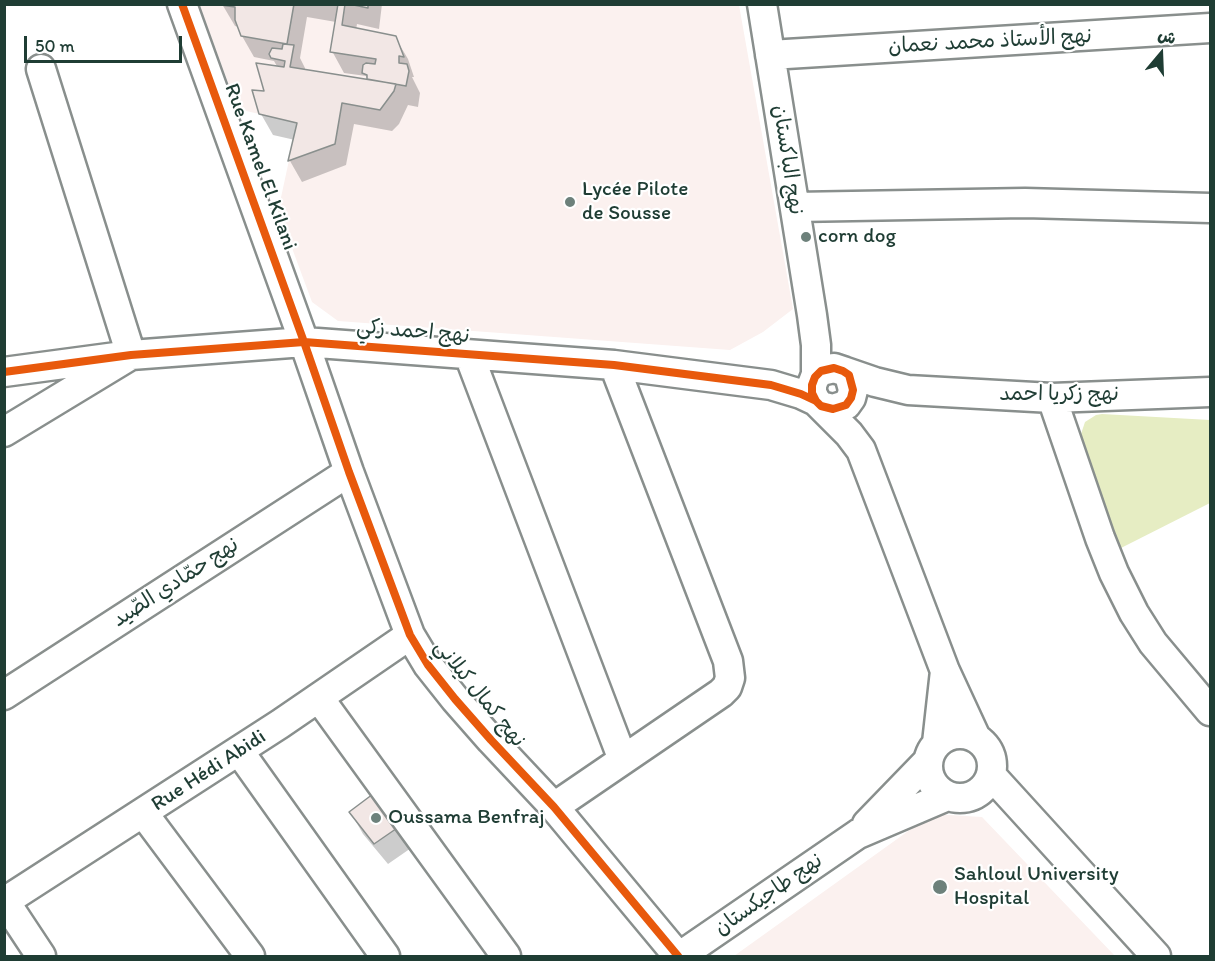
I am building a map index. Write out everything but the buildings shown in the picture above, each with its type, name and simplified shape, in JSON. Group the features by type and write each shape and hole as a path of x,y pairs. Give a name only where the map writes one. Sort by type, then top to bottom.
{"street":[{"name":"Rue Kamel El Kilani","path":"182,4 304,342"},
{"name":"نهج الباكستان","path":"762,4 825,383 842,426 861,450"},
{"name":"نهج الأستاذ محمد نعمان","path":"770,55 1210,28"},
{"path":"1210,28 1210,38"},
{"path":"4,432 131,355 41,69"},
{"path":"795,207 1024,203 1210,208"},
{"name":"نهج احمد زكي","path":"4,372 131,355 304,342 614,365 771,385 794,391 825,383"},
{"name":"نهج كمال كيلاني","path":"304,342 349,472 410,635 428,665 455,699 554,807 679,957"},
{"path":"469,355 623,760"},
{"path":"554,807 721,693 727,687 730,678 730,670 614,365"},
{"name":"نهج زكريا احمد","path":"908,390 880,399 851,399 840,408 827,408 825,383 875,382 908,390 1052,398 1210,392"},
{"path":"1052,398 1104,547 1134,613 1152,643 1210,711"},
{"name":"نهج الباكستان","path":"851,399 858,424 861,450 945,671 976,738"},
{"name":"نهج حمّادي الصّيد","path":"4,694 349,472"},
{"name":"Rue Hédi Abidi","path":"5,901 240,751 410,635"},
{"name":"نهج الباكستان","path":"932,752 945,671"},
{"path":"319,698 506,957"},
{"path":"966,734 985,745 990,754 991,775 986,785 978,793 958,796 858,834 945,737 966,734"},
{"path":"240,751 385,957"},
{"path":"932,752 928,772 938,790 1041,830"},
{"path":"991,775 1156,957"},
{"path":"144,814 250,957"},
{"name":"نهج طاجيكستان","path":"679,957 858,834"},
{"path":"5,901 41,957"}],"shaded area":[{"name":"Lycée Pilote de Sousse","path":"199,5 739,5 793,309 763,332 730,350 338,321 312,302 286,232 277,216 297,123 238,109"},
{"name":"Sahloul University Hospital","path":"932,814 982,817 1115,956 734,956"}],"green space":[{"path":"1102,414 1210,420 1210,503 1121,548 1079,440 1085,422"}],"cycle path":[{"path":"182,4 349,472 410,635 428,665 455,699 554,807 678,956"},
{"path":"4,372 131,355 304,342 614,365 771,385 801,394 821,406 833,409 846,405 851,398 853,390 849,375 834,368 821,371 815,377 812,385 812,393 816,401"}],"place":[{"name":"Lycée Pilote de Sousse","path":"570,202"},
{"name":"corn dog","path":"806,237"},
{"name":"Oussama Benfraj","path":"376,818"},
{"name":"Sahloul University Hospital","path":"940,887"}]}
